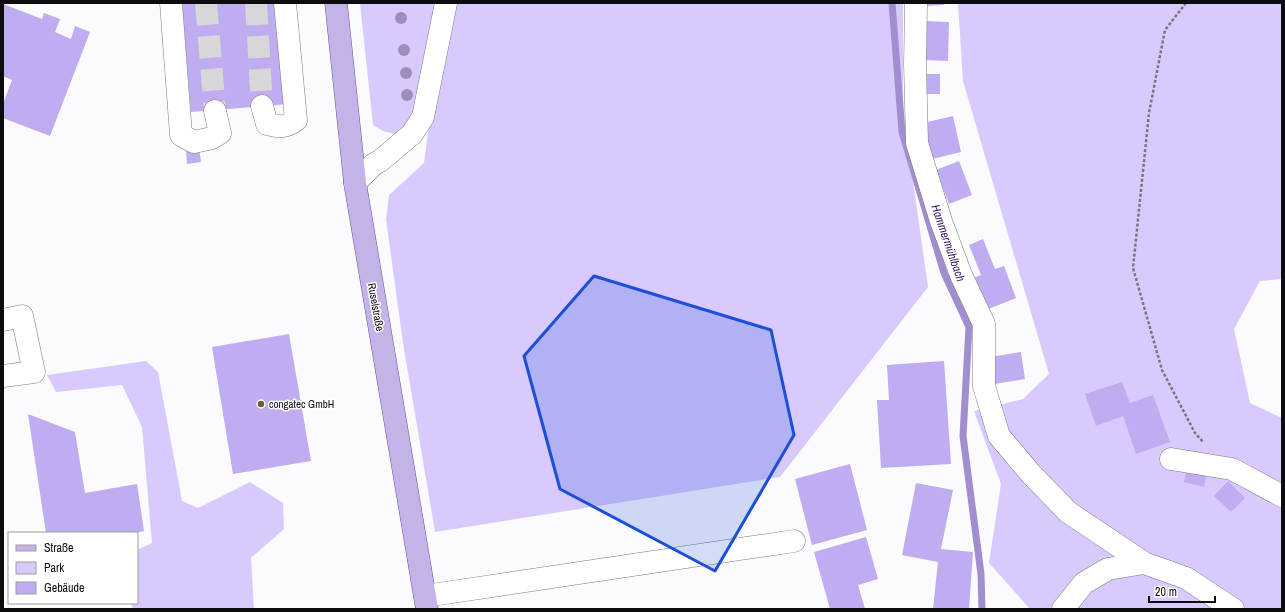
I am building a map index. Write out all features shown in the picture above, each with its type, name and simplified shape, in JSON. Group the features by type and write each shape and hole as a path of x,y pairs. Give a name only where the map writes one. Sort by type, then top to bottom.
{"main road":[{"name":"Ruselstraße","path":"336,3 355,183 426,602"}],"street":[{"path":"171,3 181,134 194,142 212,138 220,133 215,111"},
{"path":"262,106 267,124 281,128 296,120 285,3"},
{"path":"355,183 374,164 380,161 412,134 422,117 446,3"},
{"path":"916,4 915,64 917,143 941,222 961,275 984,324 984,386 999,436 1031,474 1068,512 1144,563 1186,578 1233,609"},
{"path":"3,320 22,316 34,372 3,376"},
{"path":"1171,459 1232,469 1282,496"},
{"path":"426,602 794,541"},
{"path":"1063,609 1084,583 1108,569 1144,563"}],"path":[{"path":"1186,3 1165,30 1149,113 1133,268 1162,370 1195,433 1225,468"}],"highlighted area":[{"path":"594,276 771,330 794,435 715,571 560,489 524,356"}],"green space":[{"path":"360,3 434,3 425,83 416,120 399,135 383,131 373,125"},
{"path":"453,3 903,3 903,111 928,287 780,477 435,532 403,343 386,219 389,195 424,163 430,118"},
{"path":"958,3 1282,3 1282,279 1260,281 1234,329 1250,403 1282,418 1282,609 1030,609 989,563 1001,484 974,411 1023,399 1049,374 963,81"},
{"path":"146,361 158,372 182,501 198,508 250,482 283,503 284,529 251,558 254,609 133,609 131,604 138,604 138,550 152,543 142,427 122,385 56,392 47,375"}],"building":[{"path":"182,3 281,3 289,104 191,112"},
{"path":"923,3 944,3 944,5 923,6"},
{"path":"3,4 42,19 44,13 60,19 55,32 71,39 75,26 90,32 50,136 3,118 3,104 12,80 3,76"},
{"path":"925,21 949,22 948,61 924,60"},
{"path":"926,74 940,74 940,94 926,94"},
{"path":"953,116 961,152 932,159 923,123"},
{"path":"199,148 201,162 187,164 186,150"},
{"path":"959,161 972,195 949,204 936,170"},
{"path":"983,239 995,269 1004,266 1016,298 986,310 974,278 981,275 969,245"},
{"name":"congatec GmbH","path":"289,334 311,461 233,474 212,347"},
{"path":"1021,352 1025,379 994,384 990,357"},
{"path":"944,361 951,464 881,468 877,400 889,400 887,365"},
{"path":"1122,382 1130,403 1153,395 1170,442 1136,454 1123,416 1096,426 1085,394"},
{"path":"28,414 75,432 85,493 137,484 144,531 138,532 46,532"},
{"path":"850,464 867,530 812,545 795,479"},
{"path":"1187,467 1207,472 1204,487 1184,482"},
{"path":"1228,481 1245,498 1231,512 1214,496"},
{"path":"916,483 953,490 941,549 973,552 969,609 933,609 938,562 902,555"},
{"path":"866,537 878,579 858,585 865,609 830,609 814,552"}],"waterway":[{"name":"Hammermühlbach","path":"892,3 902,132 944,273 969,327 963,436 981,574 982,609"}],"tunnel":[{"path":"206,3 215,111"},
{"path":"256,3 262,106"}],"place":[{"name":"congatec GmbH","path":"261,404"}]}
